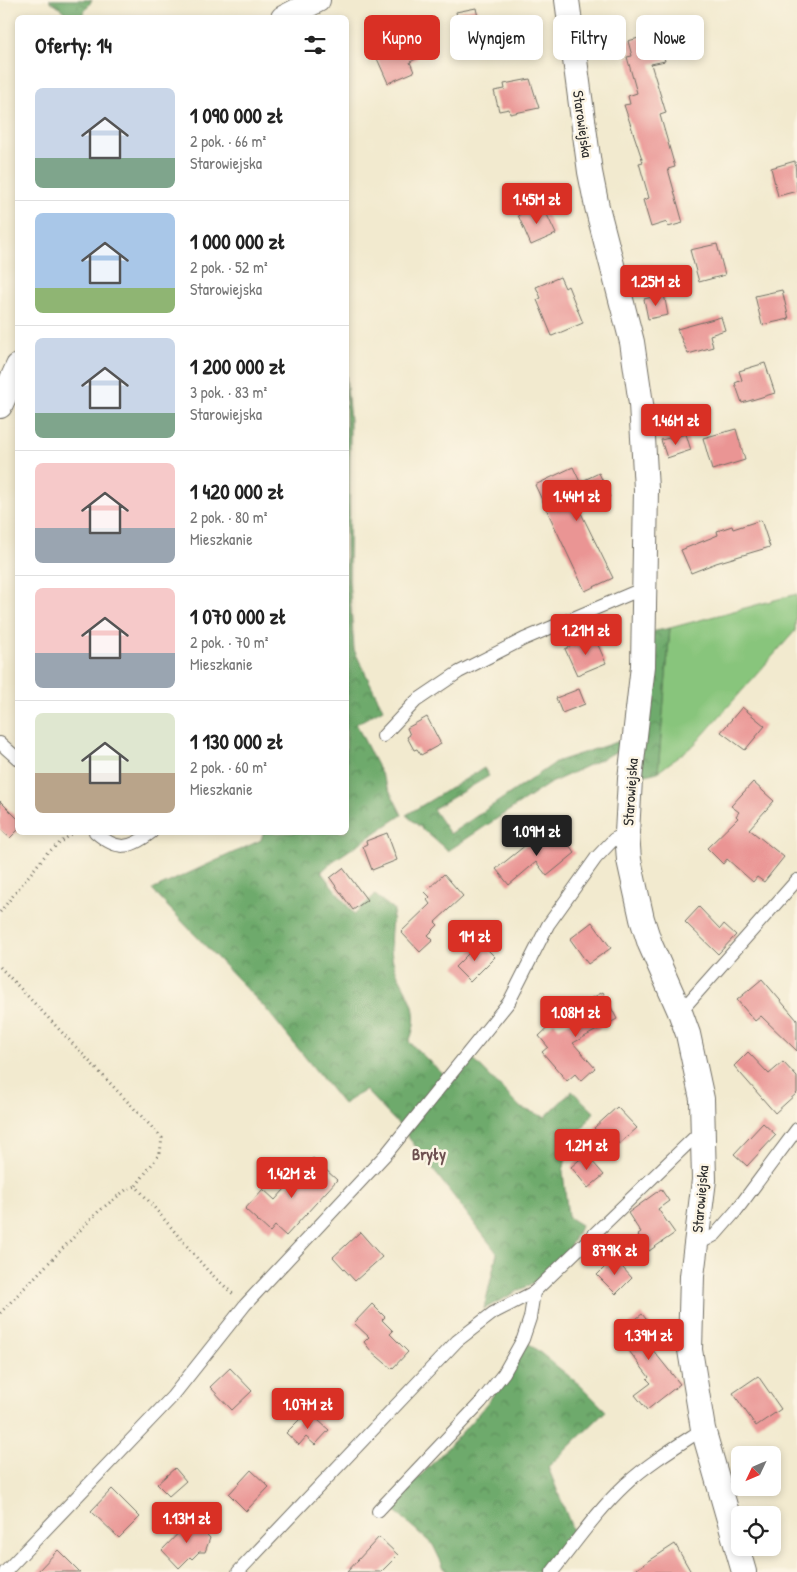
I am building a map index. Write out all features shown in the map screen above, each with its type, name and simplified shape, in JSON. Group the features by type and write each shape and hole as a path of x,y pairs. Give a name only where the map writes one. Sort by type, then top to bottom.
{"street":[{"path":"289,15 318,0"},
{"name":"Starowiejska","path":"567,0 590,172 637,368 646,489 643,666 632,762 627,833 629,860 642,919 650,944 680,1012 696,1063 702,1099 704,1180 689,1310 690,1350 703,1429 744,1572"},
{"path":"0,406 15,373"}],"lane":[{"path":"383,736 416,701 459,672 524,639 644,588"},
{"path":"0,743 15,757"},
{"path":"6,1572 172,1397 245,1305 387,1153 503,1010 553,918 608,844 627,833"},
{"path":"99,835 112,845 120,848 137,842 148,835"},
{"path":"680,1012 797,880"},
{"path":"238,1572 457,1341 493,1313 534,1292 704,1128"},
{"path":"696,1240 706,1240 714,1235 736,1211 797,1130"},
{"path":"378,1511 480,1402 504,1373 523,1339 530,1318 534,1292"},
{"path":"552,1572 603,1507 626,1484 653,1462 703,1429"}],"path":[{"path":"0,912 47,853 70,835"},
{"path":"0,967 162,1138 160,1153 136,1186 127,1189 99,1211 0,1313"},
{"path":"136,1186 208,1271 245,1305"}],"green space":[{"path":"49,0 92,0 82,15 68,15"},
{"path":"349,410 350,421 349,581"},
{"path":"349,581 354,650 383,709 356,724 402,815 333,861 321,872 354,914 375,895 394,910 391,933 392,957 395,969 413,1006 413,1028 409,1042 447,1078 473,1059 521,1108 545,1117 572,1091 594,1112 568,1148 563,1172 568,1217 581,1225 567,1252 535,1282 484,1309 497,1253 399,1125 365,1090 343,1104 266,1009 152,890 261,840 262,835 349,835"},
{"path":"797,594 795,631 695,744 658,772 670,628"},
{"path":"670,628 658,772 638,777 651,632"},
{"path":"620,741 620,750 549,784 448,851 406,815 484,768 489,776 433,809 450,834 558,761"},
{"path":"527,1342 581,1386 606,1411 548,1467 574,1533 546,1572 446,1572 433,1545 390,1507 483,1409 514,1365"}],"building":[{"path":"476,8 478,15 457,15 456,12"},
{"path":"636,39 636,60 665,61 651,64 666,113 660,115 675,167 668,169 683,223 668,227 667,222 651,227 643,200 649,198 639,163 643,162 624,105 630,104 628,96 637,93 627,57 632,56 628,41"},
{"path":"378,60 414,60 410,62 414,72 388,83"},
{"path":"530,79 539,108 510,114 509,109 499,111 494,91 505,89 504,84"},
{"path":"795,161 797,191 778,196 771,168"},
{"path":"542,204 556,234 531,245 518,215"},
{"path":"717,244 725,275 699,282 690,250"},
{"path":"560,277 565,288 568,286 583,323 552,336 537,300 541,298 536,287"},
{"path":"782,290 789,319 762,325 755,296"},
{"path":"664,294 668,315 648,319 644,299"},
{"path":"721,317 725,330 710,335 713,347 688,354 677,329"},
{"path":"765,363 775,393 742,403 735,383 742,380 739,371"},
{"path":"736,429 745,460 712,470 703,438"},
{"path":"686,434 691,450 667,458 661,440"},
{"path":"573,467 580,482 599,473 610,497 580,511 613,578 585,591 535,485"},
{"path":"761,520 770,547 716,563 691,573 681,550 718,535 717,531 732,526 733,529"},
{"path":"594,636 606,663 577,675 565,649"},
{"path":"579,689 585,704 562,713 556,698"},
{"path":"742,707 765,726 745,750 721,732"},
{"path":"427,717 441,744 421,755 417,749 414,750 407,737 410,735 407,728"},
{"path":"753,782 774,801 749,829 784,857 764,882 757,877 753,882 727,859 723,864 707,848 738,818 736,816 739,812 731,806"},
{"path":"0,801 15,816 15,833 10,838 0,829"},
{"path":"556,829 575,853 547,876 536,862 509,885 496,869 532,840 536,845"},
{"path":"387,833 397,860 372,870 363,846 367,844 366,841"},
{"path":"343,868 367,900 353,910 330,878"},
{"path":"444,874 463,896 435,922 438,925 428,935 433,940 420,952 401,932 430,904 427,900 430,897 425,892"},
{"path":"699,907 720,929 724,924 736,935 718,954 685,922"},
{"path":"592,922 611,948 588,964 570,939"},
{"path":"480,942 495,957 470,982 455,967"},
{"path":"762,979 797,1020 797,1051 761,1016 755,1021 737,1000"},
{"path":"603,992 617,1019 573,1043 595,1068 581,1081 575,1074 567,1081 542,1052 548,1047 539,1036 554,1022 559,1028 585,1014 580,1005"},
{"path":"748,1052 769,1074 783,1062 797,1077 797,1093 775,1113 734,1066"},
{"path":"617,1107 637,1128 619,1144 615,1138 609,1143 594,1128"},
{"path":"763,1123 776,1135 747,1166 734,1154"},
{"path":"586,1154 604,1175 588,1188 571,1167"},
{"path":"313,1158 337,1180 286,1236 275,1226 270,1232 245,1209 263,1189 275,1200"},
{"path":"661,1189 669,1201 658,1209 675,1233 649,1251 638,1235 641,1233 628,1213"},
{"path":"360,1232 382,1257 355,1281 333,1257"},
{"path":"614,1258 632,1278 616,1294 597,1275"},
{"path":"372,1304 385,1317 382,1320 393,1331 390,1334 408,1352 392,1369 371,1351 364,1342 369,1337 354,1323"},
{"path":"642,1314 663,1340 652,1349 680,1384 647,1410 635,1395 651,1383 647,1379 649,1377 623,1343 628,1339 621,1331"},
{"path":"230,1368 252,1391 232,1410 210,1387"},
{"path":"758,1376 781,1409 756,1426 733,1393"},
{"path":"308,1411 329,1430 315,1445 306,1437 299,1445 286,1433"},
{"path":"175,1468 186,1481 169,1496 157,1484"},
{"path":"251,1470 269,1487 246,1511 229,1494"},
{"path":"112,1489 140,1517 119,1538 91,1511"},
{"path":"192,1519 210,1538 205,1552 199,1552 192,1559 190,1557 179,1568 162,1550"},
{"path":"379,1537 398,1555 381,1572 347,1572"},
{"path":"675,1544 691,1572 632,1572"},
{"path":"58,1550 80,1572 37,1572"}],"district":[{"name":"Bryły","path":"429,1154"}]}
